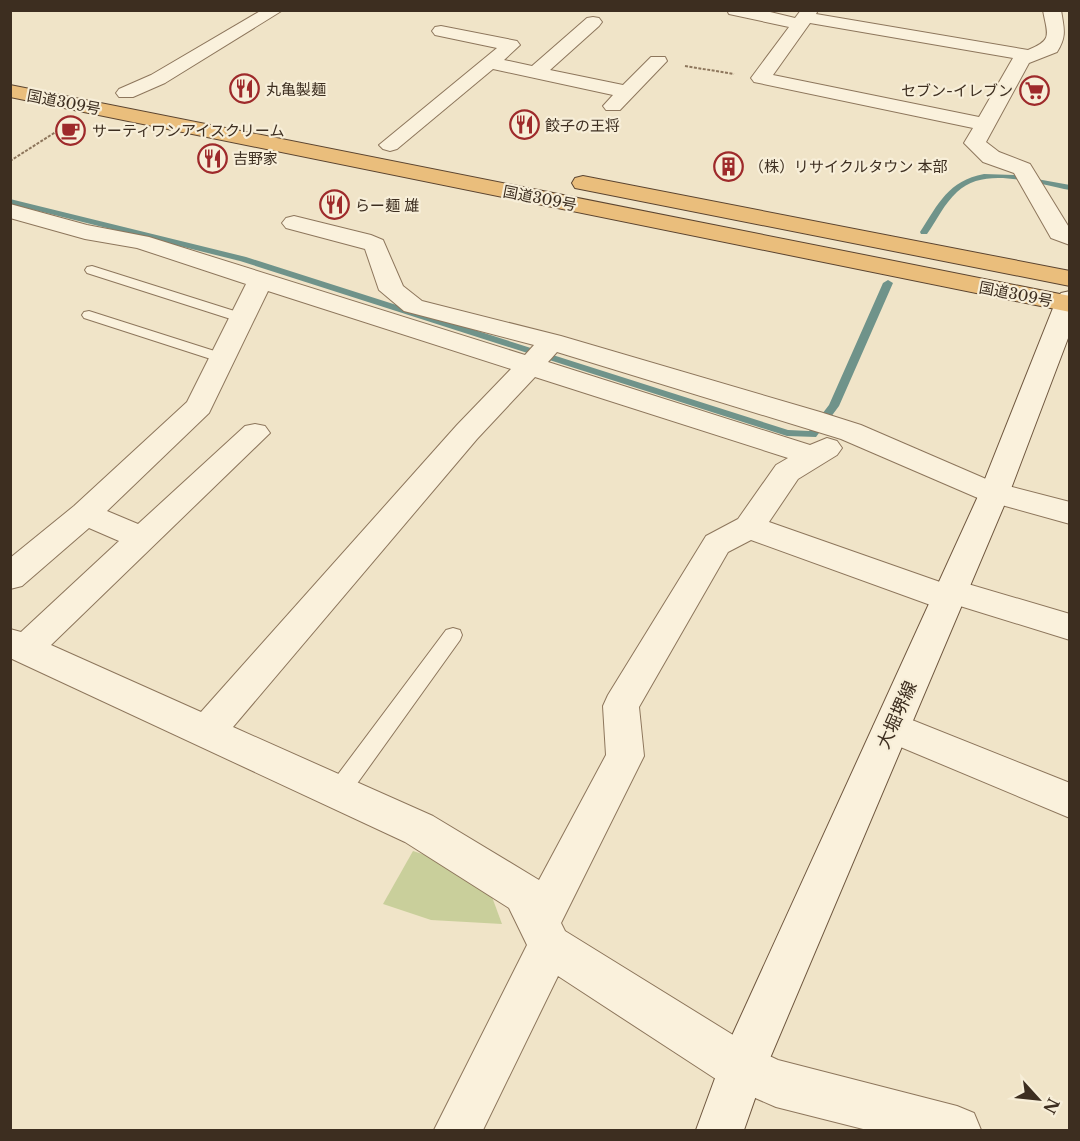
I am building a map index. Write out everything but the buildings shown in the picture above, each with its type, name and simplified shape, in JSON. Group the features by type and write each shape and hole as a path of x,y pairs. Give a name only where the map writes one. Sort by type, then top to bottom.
{"highway":[{"name":"国道309号","path":"103,88 161,100"},
{"name":"国道309号","path":"10,91 1069,296"},
{"path":"367,140 413,150"},
{"name":"国道309号","path":"566,180 1069,296"}],"street":[{"path":"126,93 158,79 275,10"},
{"path":"735,10 805,17 1031,56"},
{"path":"1052,10 1056,37 1050,48 1022,59 975,143 991,157 1028,180 1059,233 1070,238"},
{"path":"805,17 761,78 986,125"},
{"path":"536,73 593,22"},
{"path":"390,145 511,45 441,31"},
{"path":"489,63 536,73 620,99 658,61"},
{"path":"10,211 85,232 141,242 260,280 541,354 810,418 847,431 994,493 1070,513"},
{"path":"294,222 375,245 392,290 413,306 813,456"},
{"path":"10,577 85,514 199,407 260,280"},
{"name":"大堀堺線","path":"720,1131 742,1068 994,493 1069,296"},
{"path":"207,731 467,432 541,354"},
{"path":"458,1131 625,756 621,706 717,544 749,527 787,472 847,431"},
{"path":"255,433 142,538 17,645 419,829 524,894 544,934 742,1068 776,1083 957,1131"},
{"path":"85,514 142,538"},
{"path":"749,527 949,595 1070,627"},
{"path":"892,727 1070,801"}],"lane":[{"path":"92,270 242,318"},
{"path":"88,315 222,358"},
{"path":"338,792 453,634"}],"path":[{"path":"658,61 761,78"},
{"path":"10,161 40,144 45,137 70,124"}],"green space":[{"path":"413,851 456,865 488,886 502,924 431,920 383,904"}],"waterway":[{"path":"924,232 950,194 971,179 984,176 1014,177 1070,188"},
{"path":"10,201 243,259 787,433 812,435 834,406 888,283"}],"place":[{"name":"丸亀製麺","path":"245,89"},
{"name":"セブン-イレブン","path":"1034,90"},
{"name":"餃子の王将","path":"524,125"},
{"name":"サーティワンアイスクリーム","path":"71,130"},
{"name":"吉野家","path":"212,158"},
{"name":"（株）リサイクルタウン 本部","path":"728,166"},
{"name":"らー麺 雄","path":"334,205"}]}
